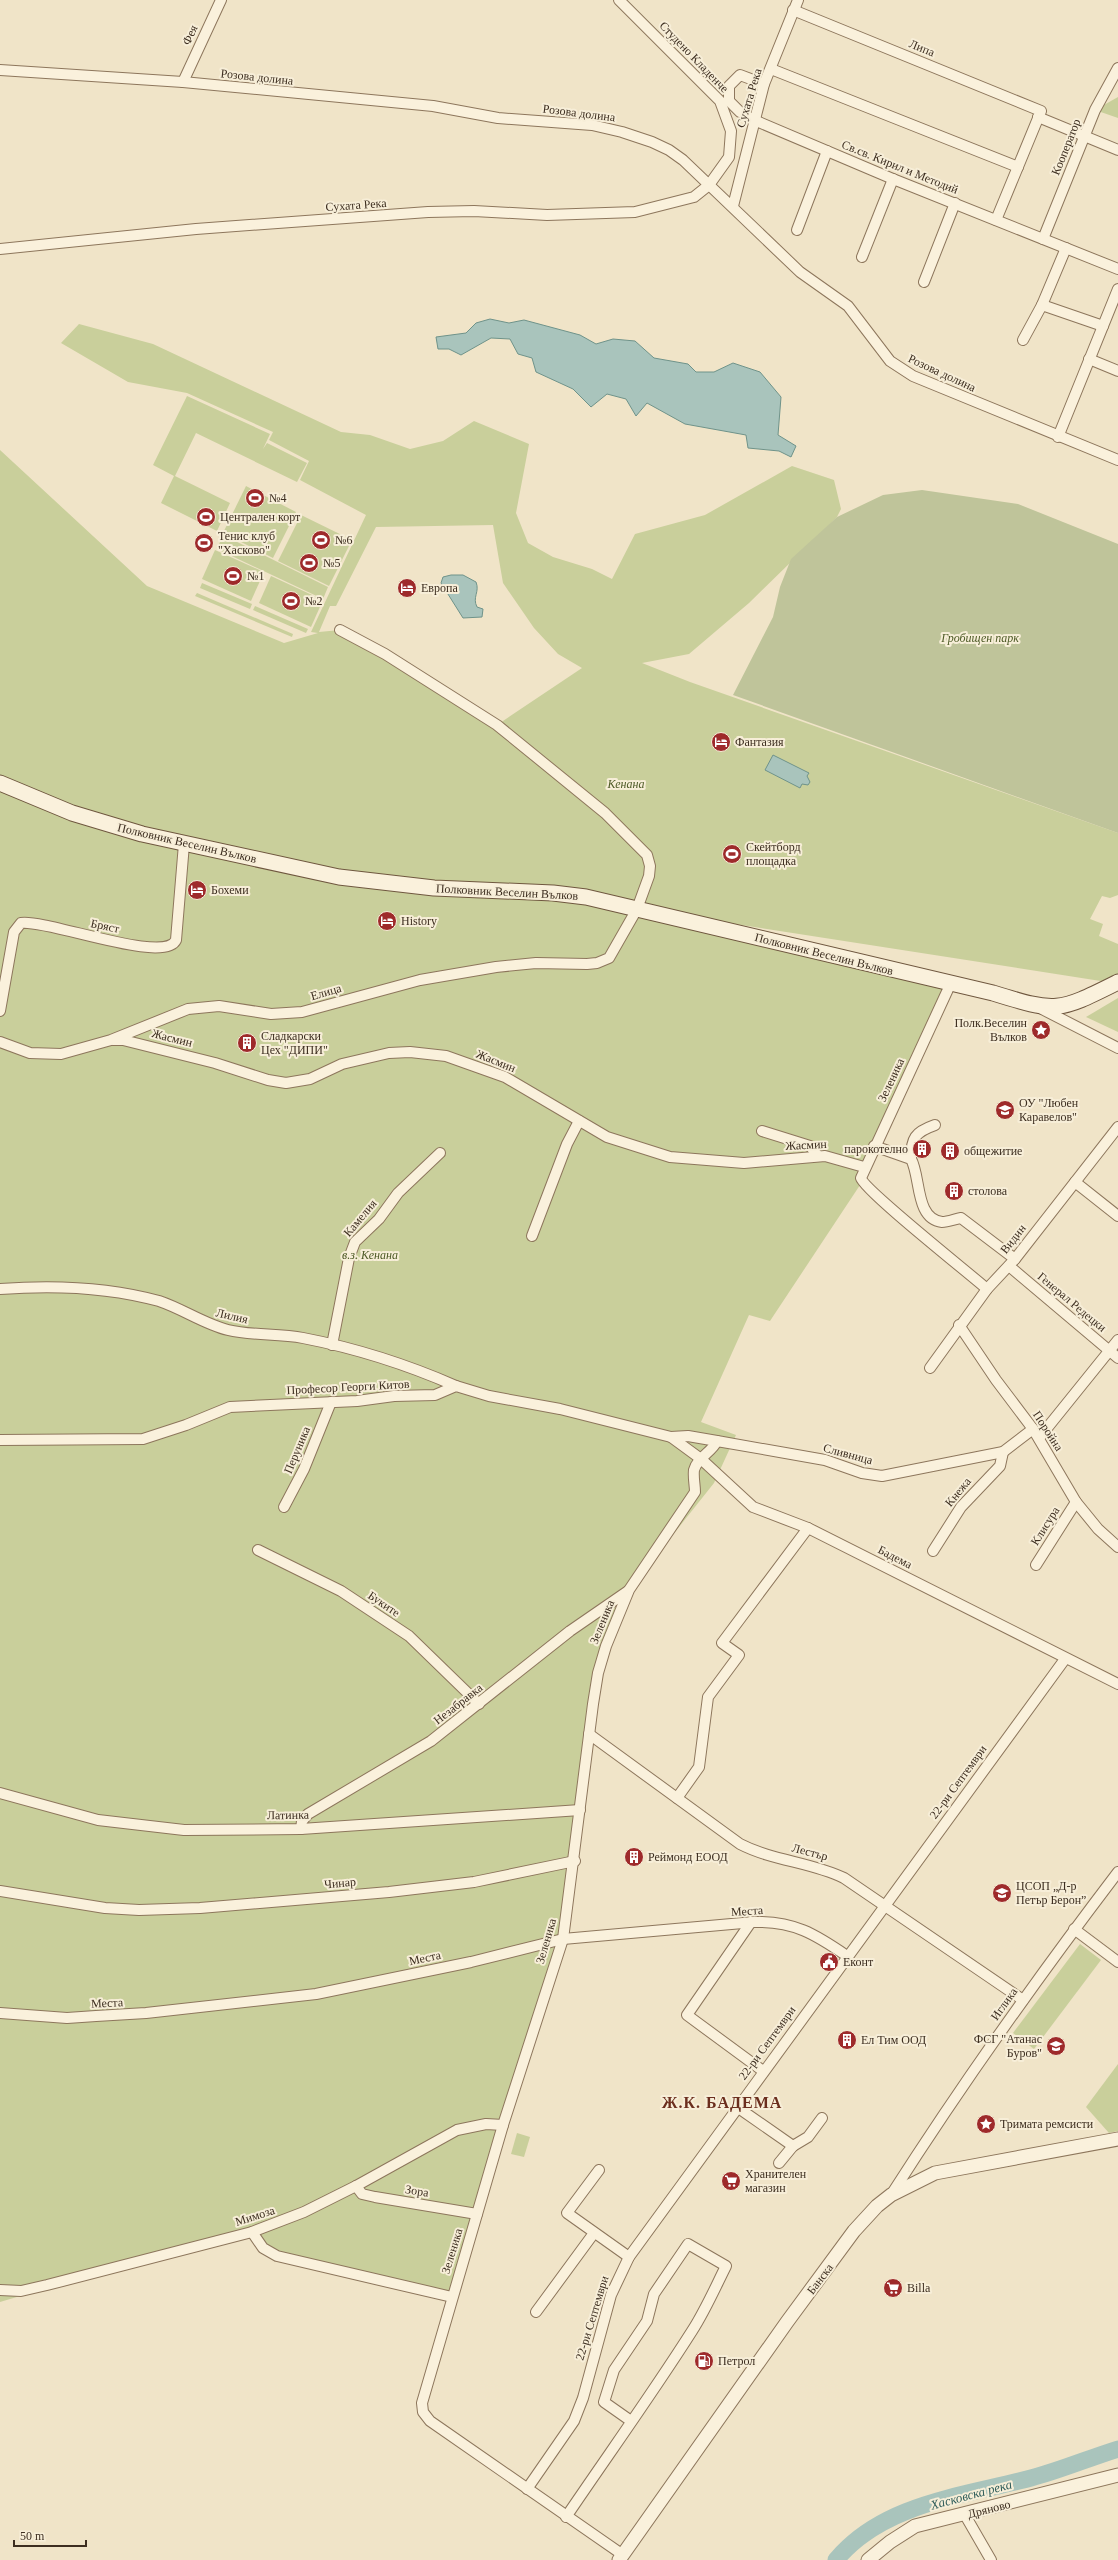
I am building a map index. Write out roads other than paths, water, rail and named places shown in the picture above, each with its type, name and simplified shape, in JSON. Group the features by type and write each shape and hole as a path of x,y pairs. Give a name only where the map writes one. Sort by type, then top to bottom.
{"main road":[{"name":"Полковник Веселин Вълков","path":"0,783 91,820 184,844 369,882 468,890 553,892 586,897 950,985 993,993 1038,1007 1066,1006 1118,982"}],"street":[{"name":"Фея","path":"183,82 221,0"},
{"name":"Студено Кладенче","path":"619,0 725,101 731,132 729,157 709,185"},
{"name":"Сухата Река","path":"733,206 764,84 798,0"},
{"name":"Липа","path":"793,10 1040,114 1084,136 1118,150"},
{"name":"Кооператор","path":"1043,239 1084,136 1118,68"},
{"path":"771,69 1018,167"},
{"name":"Розова долина","path":"0,70 183,82 433,106 498,118 592,125 622,132 669,150 733,206 800,272 848,306 890,361 912,376 1058,437 1118,460"},
{"path":"725,101 729,86 740,75 764,84"},
{"name":"Св.св. Кирил и Методий","path":"725,101 754,120 893,179 1118,269"},
{"path":"996,220 1040,114"},
{"path":"797,230 827,151"},
{"path":"862,257 893,179"},
{"name":"Сухата Река","path":"0,249 196,229 428,212 474,211 548,215 635,212 694,197 709,185"},
{"path":"924,282 955,203"},
{"path":"1023,340 1042,305 1066,248"},
{"path":"1058,437 1118,289"},
{"path":"1042,305 1103,326"},
{"path":"1089,359 1118,371"},
{"name":"Елица","path":"0,1042 25,1052 53,1055 68,1053 111,1040 178,1012 202,1006 219,1006 271,1014 302,1012 420,980 496,967 536,963 597,963 609,958 637,909 649,876 649,860 636,843 605,813 497,725 386,654 340,630"},
{"name":"Бряст","path":"0,1011 14,932 21,923 141,947 166,948 172,945 176,940 184,844"},
{"name":"Зеленика","path":"864,1167 950,985"},
{"path":"1038,1007 1118,1048"},
{"name":"Жасмин","path":"111,1040 131,1041 215,1063 268,1080 286,1083 310,1079 342,1064 388,1053 410,1052 446,1056 505,1077 607,1137 670,1158 744,1163 818,1156 836,1157 864,1167"},
{"path":"532,1236 567,1144 579,1121"},
{"path":"874,1146 911,1159 911,1143 921,1130 935,1125"},
{"name":"Видин","path":"930,1368 959,1325 1012,1262 1118,1127"},
{"path":"762,1131 810,1146 818,1156"},
{"name":"Камелия","path":"332,1345 349,1258 355,1242 379,1219 398,1192 440,1153"},
{"name":"Генерал Редецки","path":"911,1159 915,1166 922,1204 929,1216 942,1222 961,1218 1118,1358"},
{"path":"864,1167 861,1178 866,1186 988,1289"},
{"path":"1075,1182 1118,1216"},
{"name":"Лилия","path":"0,1289 56,1287 125,1294 159,1302 180,1309 212,1326 230,1330 302,1338 332,1345 426,1373 456,1386"},
{"name":"Поройна","path":"959,1325 996,1380 1039,1438 1076,1502 1098,1529 1118,1547"},
{"path":"1039,1438 1118,1340"},
{"path":"456,1386 489,1396 560,1409 671,1437"},
{"name":"Професор Георги Китов","path":"0,1440 136,1440 160,1435 230,1407 435,1395 456,1386"},
{"name":"Перуника","path":"284,1507 304,1469 331,1402"},
{"name":"Сливница","path":"671,1437 688,1436 826,1460 862,1474 882,1476 1003,1452 1033,1429"},
{"name":"Бадема","path":"671,1437 701,1459 754,1507 808,1528 1065,1659 1118,1684"},
{"name":"Зеленика","path":"527,2489 430,2421 422,2412 422,2403 503,2125 563,1939 575,1861 589,1734 598,1673 606,1646 629,1590 694,1492 694,1469 701,1459 713,1448 717,1441"},
{"name":"Кнежа","path":"933,1551 961,1506 1000,1466 1003,1452"},
{"name":"Клисура","path":"1036,1565 1076,1502"},
{"path":"677,1798 699,1767 708,1697 739,1655 722,1643 808,1528"},
{"name":"Буките","path":"258,1550 341,1591 409,1636 479,1704"},
{"name":"Незабравка","path":"301,1829 302,1821 308,1814 431,1741 570,1631 629,1590"},
{"name":"22-ри Септември","path":"527,2489 574,2421 583,2398 611,2295 629,2257 763,2071 1065,1659"},
{"name":"Лестър","path":"589,1734 677,1798 751,1849 828,1870 844,1878 885,1904 1023,2000"},
{"name":"Латинка","path":"0,1793 98,1820 122,1822 142,1827 184,1830 301,1829 580,1810"},
{"name":"Чинар","path":"0,1891 105,1908 139,1910 200,1908 390,1892 474,1882 575,1861"},
{"name":"Иглика","path":"891,2195 944,2112 1074,1929 1118,1872"},
{"path":"751,1922 687,2015 763,2071"},
{"name":"Места","path":"0,2013 67,2018 146,2013 316,1994 463,1963 563,1939 751,1922 771,1922 800,1928 813,1933 847,1956"},
{"path":"1074,1929 1118,1962"},
{"path":"737,2107 793,2146"},
{"path":"779,2164 793,2146 808,2137 822,2118"},
{"name":"Мимоза","path":"0,2290 21,2291 252,2232 304,2212 356,2186 457,2130 486,2124 503,2125"},
{"name":"Банска","path":"621,2557 854,2231 891,2195 935,2173 1118,2139"},
{"path":"598,2170 567,2213 629,2257"},
{"name":"Зора","path":"356,2186 362,2194 477,2214"},
{"path":"252,2232 264,2248 277,2256 452,2297"},
{"path":"536,2312 594,2233"},
{"path":"566,2517 693,2330 726,2266 688,2244 654,2294 647,2321 614,2370 604,2402 631,2421"},
{"name":"Дряново","path":"868,2560 890,2542 915,2526 965,2515 1118,2475"},
{"path":"527,2489 621,2557"},
{"path":"965,2515 991,2560"}],"water":[{"path":"490,319 509,323 524,320 580,335 596,344 613,339 635,341 654,358 688,364 696,372 714,372 733,363 760,372 781,397 778,435 796,446 791,457 779,451 748,448 746,435 685,424 647,403 636,416 626,399 607,394 591,407 573,389 536,372 532,358 518,354 510,339 491,338 461,355 449,349 438,349 436,337 466,333 476,323"},
{"path":"463,575 476,582 477,589 475,600 477,607 483,609 482,617 463,618 441,583 443,577"},
{"path":"773,755 809,773 807,776 810,782 808,785 802,784 800,788 765,770"}],"waterway":[{"name":"Хасковска река","path":"836,2560 855,2541 877,2526 926,2504 1042,2475 1118,2449"}],"place":[{"name":"№4","path":"255,498"},
{"name":"Централен корт","path":"206,517"},
{"name":"№6","path":"321,540"},
{"name":"Тенис клуб \"Хасково\"","path":"204,543"},
{"name":"№5","path":"309,563"},
{"name":"№1","path":"233,576"},
{"name":"Европа","path":"407,588"},
{"name":"№2","path":"291,601"},
{"name":"Фантазия","path":"721,742"},
{"name":"Скейтборд площадка","path":"732,854"},
{"name":"Бохеми","path":"197,890"},
{"name":"History","path":"387,921"},
{"name":"Полк.Веселин Вълков","path":"1041,1030"},
{"name":"Сладкарски Цех \"ДИПИ\"","path":"247,1043"},
{"name":"ОУ \"Любен Каравелов\"","path":"1005,1110"},
{"name":"парокотелно","path":"922,1149"},
{"name":"общежитие","path":"950,1151"},
{"name":"столова","path":"954,1191"},
{"name":"Реймонд ЕООД","path":"634,1857"},
{"name":"ЦСОП „Д-р Петър Берон”","path":"1002,1893"},
{"name":"Еконт","path":"829,1962"},
{"name":"Ел Тим ООД","path":"847,2040"},
{"name":"ФСГ \"Атанас Буров\"","path":"1056,2046"},
{"name":"Тримата ремсисти","path":"986,2124"},
{"name":"Хранителен магазин","path":"731,2181"},
{"name":"Billa","path":"893,2288"},
{"name":"Петрол","path":"704,2361"}],"district":[{"name":"Ж.К. БАДЕМА","path":"722,2102"}],"park label":[{"name":"Гробищен парк","path":"980,638"},
{"name":"Кенана","path":"626,784"},
{"name":"в.з. Кенана","path":"370,1255"}]}
